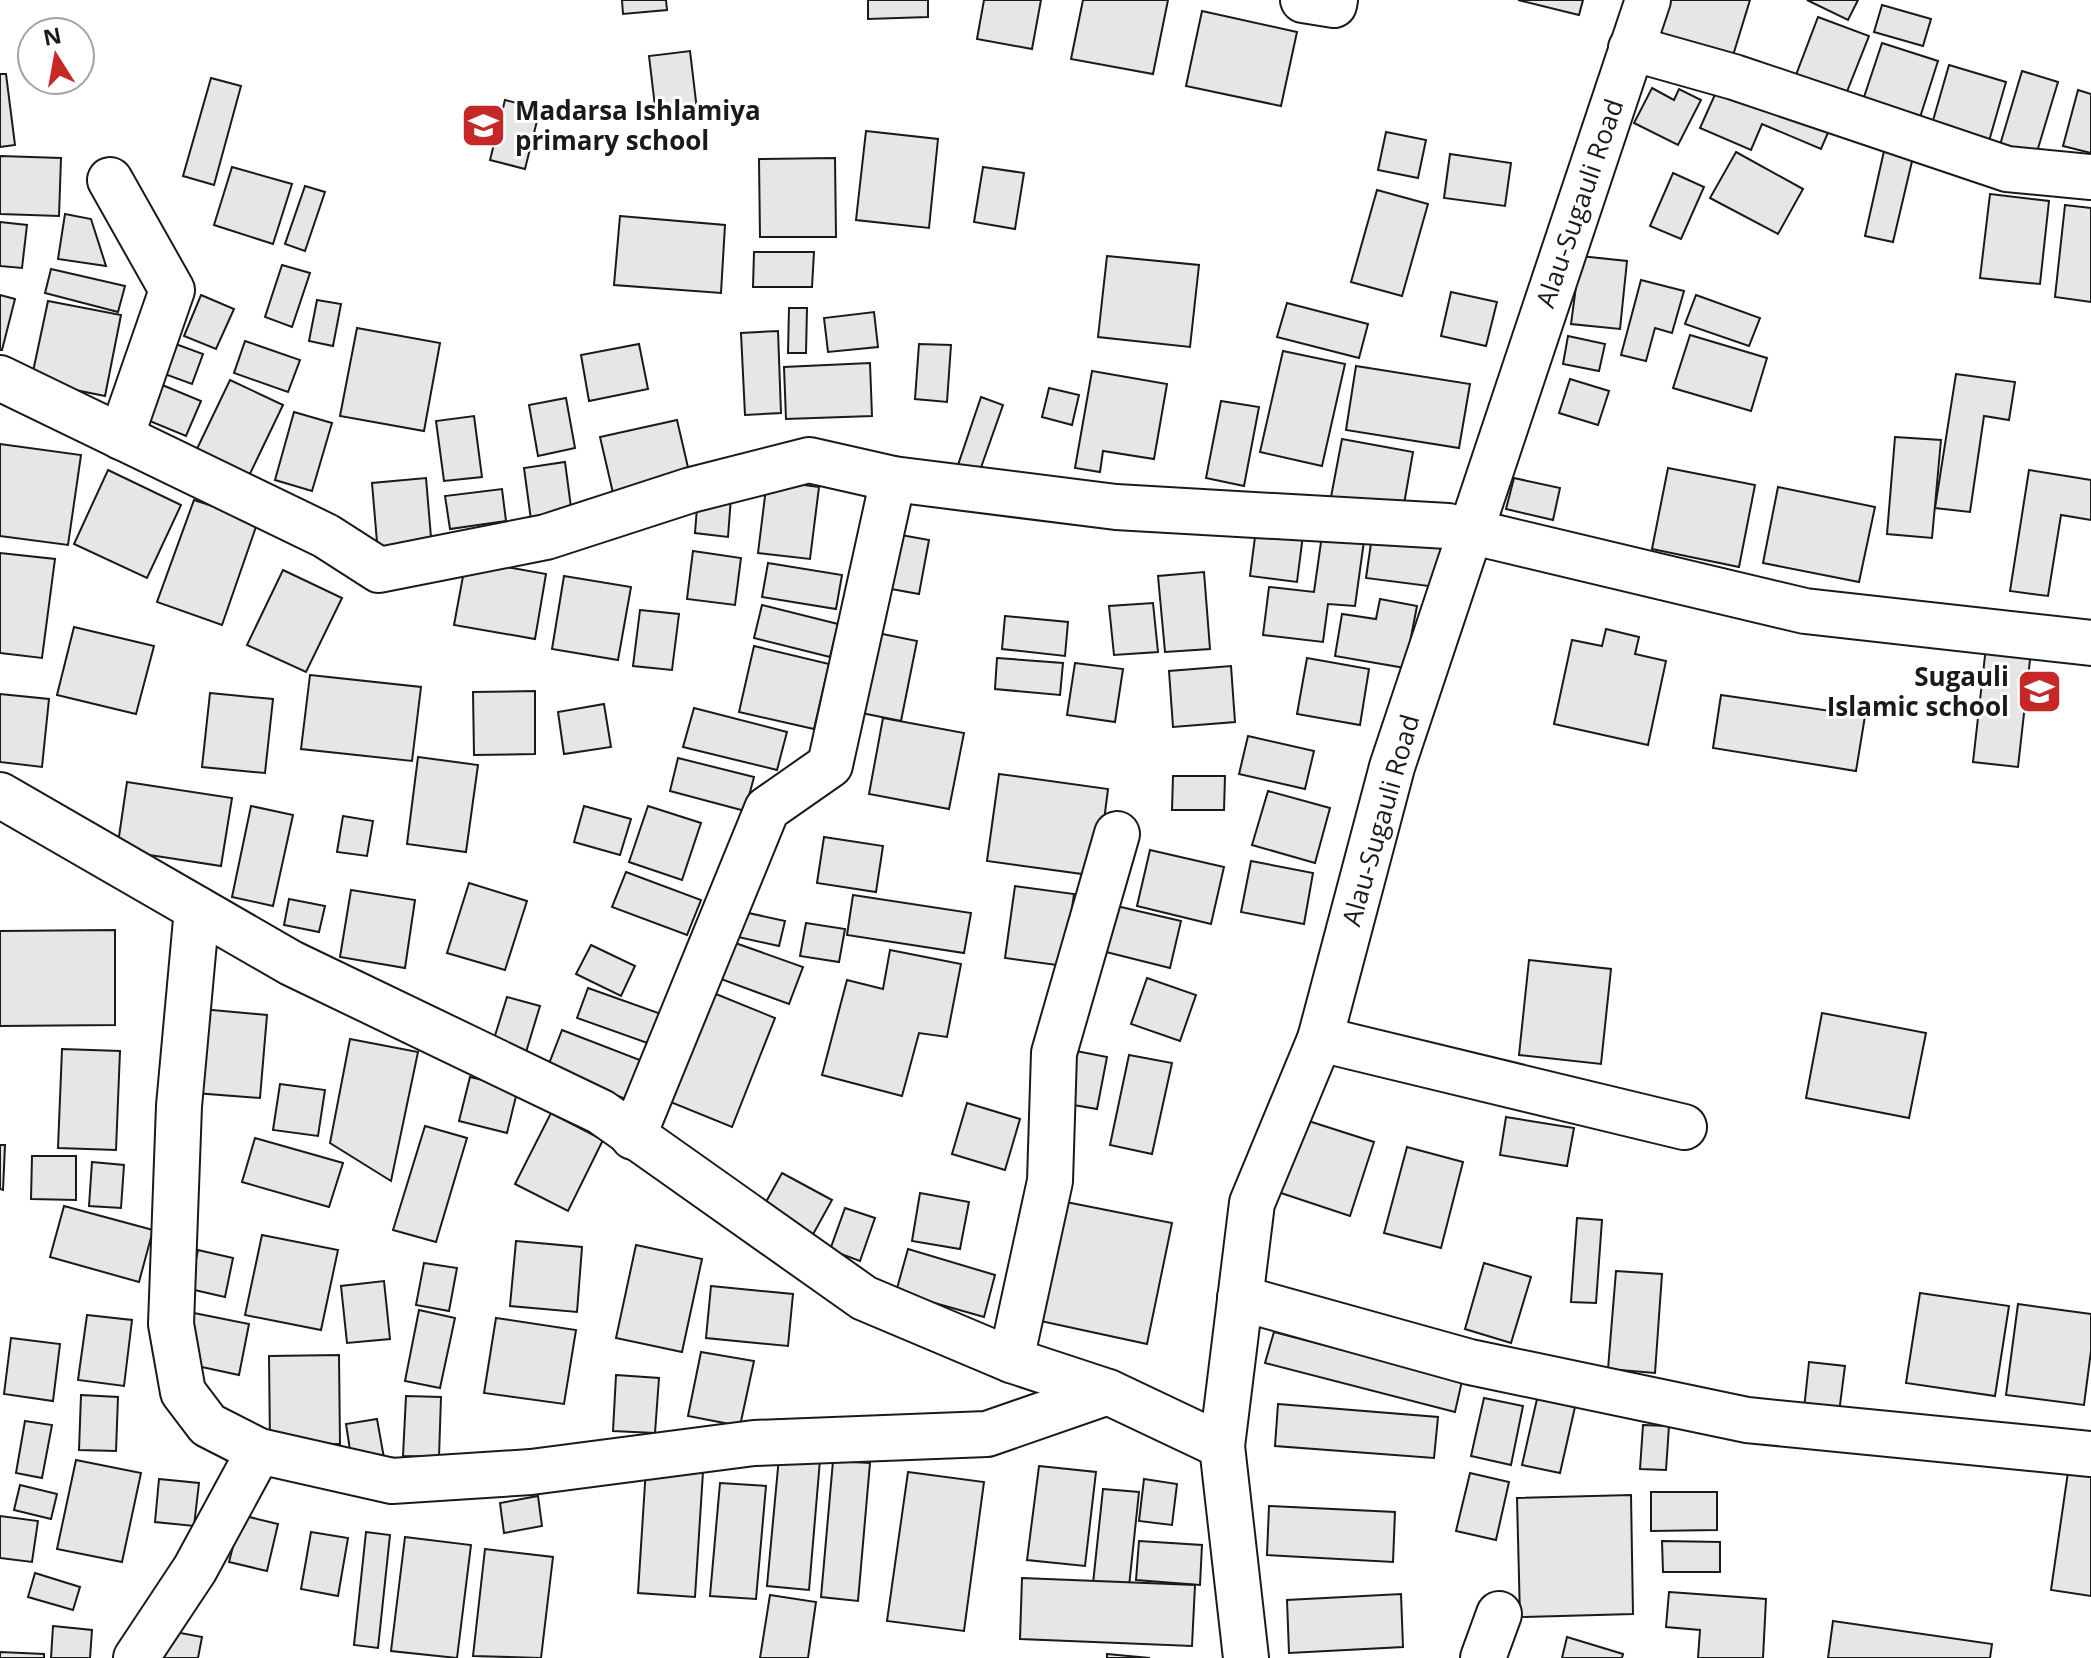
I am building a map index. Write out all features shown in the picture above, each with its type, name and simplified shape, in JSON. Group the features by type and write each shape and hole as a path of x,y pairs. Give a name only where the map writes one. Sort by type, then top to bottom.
{"street":[{"path":"1303,0 1334,5 1335,0"},
{"name":"Alau-Sugauli Road","path":"1246,1658 1222,1446 1252,1203 1320,1039 1392,767 1648,0"},
{"path":"1631,48 1734,77 2007,169 2091,177"},
{"path":"110,180 172,290 121,437"},
{"path":"0,378 326,536 379,570 546,537 691,490 809,460 893,479 1116,507 1470,530 1805,611 2091,643"},
{"path":"633,1137 767,809 830,765 893,479"},
{"path":"0,795 291,963 601,1112 864,1298 1011,1360 1108,1392 1222,1446"},
{"path":"1011,1360 1050,1181 1054,1053 1117,834"},
{"path":"197,909 179,1106 171,1324 183,1392 208,1425 259,1451 392,1481 531,1472 754,1443 987,1434 1108,1392"},
{"path":"1320,1039 1684,1127"},
{"path":"1240,1298 1470,1362 1747,1420 2091,1454"},
{"path":"136,1658 195,1569 259,1451"},
{"path":"1483,1658 1499,1614"}],"building":[{"path":"622,0 666,0 667,10 623,14"},
{"path":"868,0 928,0 928,17 868,19"},
{"path":"984,0 1041,0 1032,49 977,39"},
{"path":"1083,0 1168,0 1153,74 1071,59"},
{"path":"1518,0 1583,0 1579,15"},
{"path":"1668,0 1750,0 1731,62 1656,40"},
{"path":"1807,0 1858,0 1848,20"},
{"path":"1882,5 1931,19 1923,46 1874,32"},
{"path":"1202,11 1297,32 1281,106 1186,86"},
{"path":"1818,17 1869,36 1846,94 1796,75"},
{"path":"1882,43 1938,61 1916,130 1859,112"},
{"path":"690,51 697,110 656,115 649,56"},
{"path":"1949,65 2006,82 1987,148 1930,131"},
{"path":"2022,71 2058,82 2033,165 1997,155"},
{"path":"0,74 6,74 15,145 0,147"},
{"path":"211,78 241,86 214,185 183,176"},
{"path":"1721,81 1830,128 1821,149 1762,124 1751,150 1700,128"},
{"path":"1652,88 1674,100 1679,89 1701,100 1678,145 1634,123"},
{"path":"2078,90 2091,94 2091,153 2063,146"},
{"path":"505,100 540,109 525,169 490,160"},
{"path":"866,131 938,139 929,228 856,220"},
{"path":"1386,132 1426,140 1418,178 1378,170"},
{"path":"1884,151 1913,157 1893,242 1865,236"},
{"path":"1736,152 1803,189 1778,234 1710,198"},
{"path":"1450,154 1511,163 1505,206 1444,198"},
{"path":"0,156 61,158 59,216 0,214"},
{"path":"835,158 836,237 760,237 759,159"},
{"path":"232,167 292,184 273,244 214,225"},
{"path":"983,167 1024,173 1015,229 974,222"},
{"path":"1673,173 1704,187 1681,239 1650,226"},
{"path":"305,186 325,192 305,251 285,244"},
{"path":"1377,190 1428,204 1402,296 1351,282"},
{"path":"1990,194 2049,201 2040,284 1980,278"},
{"path":"2065,205 2091,208 2091,302 2055,297"},
{"path":"65,214 91,219 106,266 58,259"},
{"path":"620,216 725,225 721,293 614,285"},
{"path":"0,222 27,225 22,268 0,266"},
{"path":"754,252 814,252 812,287 753,287"},
{"path":"1107,256 1199,265 1190,347 1098,337"},
{"path":"1580,256 1627,261 1620,329 1571,324"},
{"path":"282,265 310,273 292,327 265,317"},
{"path":"51,269 125,286 118,312 45,293"},
{"path":"1641,280 1684,291 1672,333 1655,328 1646,361 1621,355"},
{"path":"1451,292 1497,302 1486,346 1441,336"},
{"path":"0,295 15,299 2,350 0,350"},
{"path":"201,295 234,309 216,349 184,336"},
{"path":"1696,295 1760,318 1749,346 1685,324"},
{"path":"317,300 341,304 333,346 309,341"},
{"path":"48,301 121,315 105,396 31,381"},
{"path":"1287,303 1368,324 1359,358 1277,337"},
{"path":"789,308 807,308 806,353 788,353"},
{"path":"874,312 878,347 828,352 824,318"},
{"path":"357,328 440,343 424,431 340,416"},
{"path":"778,331 781,413 745,415 741,333"},
{"path":"1690,335 1767,358 1751,411 1673,388"},
{"path":"1568,336 1605,344 1599,371 1563,364"},
{"path":"162,339 203,354 192,384 151,369"},
{"path":"245,341 300,360 288,392 234,373"},
{"path":"639,344 648,389 589,401 581,355"},
{"path":"919,344 951,345 947,402 915,399"},
{"path":"1283,351 1345,364 1322,466 1260,452"},
{"path":"870,363 872,416 786,419 784,367"},
{"path":"1356,366 1470,384 1459,448 1346,430"},
{"path":"1092,371 1167,384 1154,459 1103,451 1100,472 1075,468"},
{"path":"1956,374 2015,382 2009,420 1984,416 1970,512 1935,508"},
{"path":"1570,379 1609,391 1598,425 1559,413"},
{"path":"230,380 283,405 247,480 194,455"},
{"path":"155,382 201,401 186,436 140,417"},
{"path":"1049,388 1079,395 1072,425 1042,417"},
{"path":"981,397 1003,405 978,476 957,468"},
{"path":"566,398 575,448 538,456 529,405"},
{"path":"1221,401 1259,407 1244,486 1206,478"},
{"path":"294,412 332,423 312,491 275,480"},
{"path":"474,416 482,477 444,481 436,421"},
{"path":"677,420 690,476 613,493 600,437"},
{"path":"1895,437 1941,440 1932,538 1887,534"},
{"path":"1342,439 1413,452 1403,510 1331,497"},
{"path":"0,444 81,455 68,545 0,536"},
{"path":"565,462 572,515 531,520 524,468"},
{"path":"1668,468 1755,485 1739,567 1652,549"},
{"path":"108,470 181,505 147,578 74,544"},
{"path":"2029,470 2091,480 2091,520 2061,515 2048,596 2010,591"},
{"path":"426,478 432,549 378,554 372,483"},
{"path":"1514,478 1560,488 1553,520 1506,509"},
{"path":"767,480 819,487 810,559 758,553"},
{"path":"1778,487 1875,507 1859,582 1763,563"},
{"path":"502,489 506,521 450,529 445,496"},
{"path":"698,494 731,497 728,537 695,533"},
{"path":"194,500 258,521 222,625 157,602"},
{"path":"1256,529 1303,535 1297,582 1250,576"},
{"path":"1373,529 1442,538 1436,587 1366,578"},
{"path":"890,533 929,540 919,594 880,587"},
{"path":"1322,535 1364,541 1355,606 1328,604 1323,642 1263,635 1269,587 1314,592"},
{"path":"693,551 741,558 735,605 687,599"},
{"path":"0,553 55,559 42,658 0,653"},
{"path":"466,560 546,574 535,639 454,625"},
{"path":"768,563 842,575 836,609 762,597"},
{"path":"283,570 342,598 306,672 247,645"},
{"path":"1204,572 1210,649 1165,652 1158,576"},
{"path":"564,576 631,587 618,660 552,649"},
{"path":"1380,599 1417,606 1405,668 1335,656 1342,614 1376,619"},
{"path":"1153,603 1158,652 1114,655 1109,606"},
{"path":"762,605 838,624 830,657 754,638"},
{"path":"640,610 679,614 672,670 633,666"},
{"path":"1005,616 1068,622 1065,656 1002,649"},
{"path":"74,627 154,646 136,714 57,695"},
{"path":"853,628 917,641 901,721 837,708"},
{"path":"1606,629 1639,637 1635,654 1666,661 1648,745 1554,724 1572,640 1602,646"},
{"path":"1987,638 2032,642 2018,767 1973,762"},
{"path":"754,646 829,664 814,729 739,712"},
{"path":"997,658 1063,663 1060,695 995,689"},
{"path":"1307,658 1369,669 1360,725 1297,714"},
{"path":"1075,663 1123,669 1115,722 1067,715"},
{"path":"1231,666 1235,722 1173,727 1169,671"},
{"path":"310,675 421,687 412,761 301,749"},
{"path":"535,691 535,754 474,755 473,692"},
{"path":"210,693 273,699 265,773 202,767"},
{"path":"0,694 49,699 42,767 0,762"},
{"path":"1721,695 1865,716 1856,771 1713,748"},
{"path":"604,704 611,747 564,754 558,712"},
{"path":"694,708 787,732 777,770 683,747"},
{"path":"883,718 964,733 949,809 869,794"},
{"path":"1248,736 1314,751 1305,789 1239,774"},
{"path":"418,757 478,765 466,852 407,844"},
{"path":"678,758 754,777 745,811 670,791"},
{"path":"999,774 1108,789 1097,876 987,861"},
{"path":"1173,776 1225,776 1224,810 1172,810"},
{"path":"127,782 232,798 221,866 117,850"},
{"path":"1268,791 1330,808 1315,863 1252,845"},
{"path":"251,806 293,815 273,906 232,897"},
{"path":"584,806 631,819 620,855 574,842"},
{"path":"648,806 701,823 682,880 629,862"},
{"path":"343,816 373,821 367,856 337,852"},
{"path":"824,837 883,846 876,892 817,883"},
{"path":"1150,850 1224,867 1211,924 1137,906"},
{"path":"1251,861 1313,873 1304,924 1241,912"},
{"path":"626,872 701,900 687,935 612,907"},
{"path":"469,883 527,901 505,970 447,953"},
{"path":"1015,886 1074,894 1064,966 1005,958"},
{"path":"351,890 415,900 405,968 340,957"},
{"path":"853,895 971,913 964,953 847,935"},
{"path":"289,899 325,906 319,932 284,925"},
{"path":"1108,904 1181,921 1170,968 1098,950"},
{"path":"744,912 785,921 779,946 738,937"},
{"path":"806,923 845,929 839,962 800,956"},
{"path":"115,930 115,1025 0,1026 0,931"},
{"path":"724,939 803,967 789,1004 710,975"},
{"path":"591,945 635,966 621,996 576,974"},
{"path":"890,950 961,964 947,1037 919,1033 902,1096 822,1075 847,980 883,989"},
{"path":"1529,960 1611,969 1601,1064 1519,1055"},
{"path":"1147,978 1196,995 1180,1041 1131,1024"},
{"path":"588,988 664,1015 653,1045 577,1018"},
{"path":"706,990 775,1018 732,1127 663,1099"},
{"path":"507,997 540,1006 526,1052 493,1042"},
{"path":"201,1009 267,1015 260,1098 195,1093"},
{"path":"1822,1013 1926,1033 1909,1118 1806,1098"},
{"path":"562,1030 645,1062 631,1101 547,1069"},
{"path":"350,1039 418,1052 391,1181 330,1143"},
{"path":"62,1049 120,1051 116,1150 58,1148"},
{"path":"1066,1049 1107,1057 1097,1109 1056,1102"},
{"path":"1129,1055 1172,1063 1152,1154 1110,1145"},
{"path":"470,1077 518,1088 507,1133 459,1121"},
{"path":"280,1084 325,1090 318,1136 273,1130"},
{"path":"967,1103 1020,1119 1005,1170 952,1154"},
{"path":"551,1113 603,1140 568,1211 515,1184"},
{"path":"1293,1116 1374,1142 1350,1216 1269,1189"},
{"path":"1506,1117 1574,1128 1567,1166 1500,1155"},
{"path":"425,1126 467,1138 436,1242 393,1230"},
{"path":"255,1138 343,1163 329,1207 242,1182"},
{"path":"0,1145 5,1145 3,1190 0,1189"},
{"path":"1407,1147 1463,1162 1441,1248 1384,1233"},
{"path":"32,1156 76,1156 76,1200 31,1199"},
{"path":"92,1162 124,1165 121,1208 89,1206"},
{"path":"782,1173 832,1200 811,1238 761,1211"},
{"path":"920,1193 969,1202 960,1249 912,1241"},
{"path":"1061,1201 1172,1223 1147,1344 1036,1320"},
{"path":"64,1206 153,1230 139,1282 50,1257"},
{"path":"845,1208 875,1218 860,1261 830,1250"},
{"path":"1577,1218 1602,1220 1596,1303 1571,1302"},
{"path":"262,1235 338,1250 321,1330 245,1315"},
{"path":"516,1241 582,1247 577,1312 510,1306"},
{"path":"636,1245 702,1259 682,1352 616,1338"},
{"path":"908,1249 995,1275 984,1317 896,1292"},
{"path":"198,1250 233,1258 225,1297 190,1289"},
{"path":"424,1263 457,1268 449,1311 416,1305"},
{"path":"1484,1263 1531,1277 1511,1343 1465,1329"},
{"path":"1616,1271 1662,1274 1655,1373 1608,1369"},
{"path":"384,1281 390,1339 347,1343 341,1286"},
{"path":"711,1286 793,1294 788,1346 706,1338"},
{"path":"1920,1293 2009,1306 1995,1396 1906,1383"},
{"path":"2018,1304 2091,1314 2091,1351 2084,1405 2006,1395"},
{"path":"419,1310 455,1318 440,1388 405,1381"},
{"path":"194,1313 249,1324 239,1375 183,1363"},
{"path":"87,1315 132,1320 124,1386 78,1380"},
{"path":"496,1318 576,1330 564,1404 484,1393"},
{"path":"1274,1332 1462,1381 1455,1412 1265,1363"},
{"path":"11,1338 60,1344 53,1401 4,1394"},
{"path":"701,1352 754,1361 740,1426 688,1416"},
{"path":"339,1355 340,1444 270,1444 269,1356"},
{"path":"1809,1362 1845,1366 1839,1413 1804,1409"},
{"path":"616,1375 659,1378 655,1433 613,1431"},
{"path":"81,1395 118,1397 116,1451 79,1450"},
{"path":"406,1396 441,1397 439,1457 403,1456"},
{"path":"1484,1398 1523,1406 1511,1465 1471,1456"},
{"path":"1537,1399 1575,1407 1560,1473 1522,1465"},
{"path":"1278,1404 1438,1417 1434,1458 1275,1446"},
{"path":"377,1419 384,1458 352,1463 346,1424"},
{"path":"25,1421 52,1425 42,1478 16,1473"},
{"path":"1643,1425 1669,1426 1666,1470 1640,1469"},
{"path":"779,1457 820,1460 809,1590 767,1586"},
{"path":"76,1460 141,1473 122,1562 57,1549"},
{"path":"833,1461 870,1463 858,1601 821,1597"},
{"path":"2069,1465 2091,1468 2091,1596 2051,1590"},
{"path":"1039,1466 1096,1472 1085,1566 1027,1560"},
{"path":"646,1468 703,1472 695,1597 638,1593"},
{"path":"908,1472 984,1482 964,1631 887,1621"},
{"path":"1470,1473 1509,1482 1496,1540 1456,1531"},
{"path":"159,1479 199,1483 194,1526 155,1522"},
{"path":"1144,1479 1177,1484 1172,1525 1139,1521"},
{"path":"720,1483 766,1486 756,1599 710,1596"},
{"path":"20,1485 57,1494 51,1519 14,1510"},
{"path":"1103,1489 1139,1492 1128,1596 1092,1593"},
{"path":"1651,1492 1717,1492 1717,1530 1651,1531"},
{"path":"1631,1495 1633,1614 1520,1617 1517,1498"},
{"path":"538,1496 542,1526 504,1533 500,1503"},
{"path":"1269,1506 1395,1512 1393,1562 1267,1555"},
{"path":"241,1515 278,1524 267,1571 229,1562"},
{"path":"0,1516 38,1521 32,1562 0,1558"},
{"path":"311,1532 348,1538 338,1596 301,1589"},
{"path":"366,1532 390,1535 378,1648 354,1645"},
{"path":"405,1537 471,1545 457,1658 391,1651"},
{"path":"1139,1541 1202,1545 1200,1585 1136,1580"},
{"path":"1662,1541 1720,1542 1720,1572 1663,1572"},
{"path":"485,1549 553,1557 541,1658 473,1656"},
{"path":"35,1573 80,1587 73,1610 28,1597"},
{"path":"1022,1578 1195,1585 1192,1646 1020,1639"},
{"path":"1669,1592 1766,1599 1763,1658 1698,1658 1700,1630 1666,1627"},
{"path":"1401,1594 1403,1647 1289,1653 1287,1600"},
{"path":"770,1595 816,1602 808,1658 760,1658"},
{"path":"1833,1621 1992,1644 1990,1658 1828,1658"},
{"path":"138,1625 202,1637 198,1658 131,1658"},
{"path":"53,1626 92,1630 90,1658 51,1658"},
{"path":"1567,1637 1623,1654 1622,1658 1562,1658"},
{"path":"0,1652 44,1654 44,1658 0,1658"},
{"path":"1107,1654 1150,1658 1107,1658"}],"place":[{"name":"Madarsa Ishlamiya primary school","path":"484,125"},
{"name":"Sugauli Islamic school","path":"2040,691"}]}
